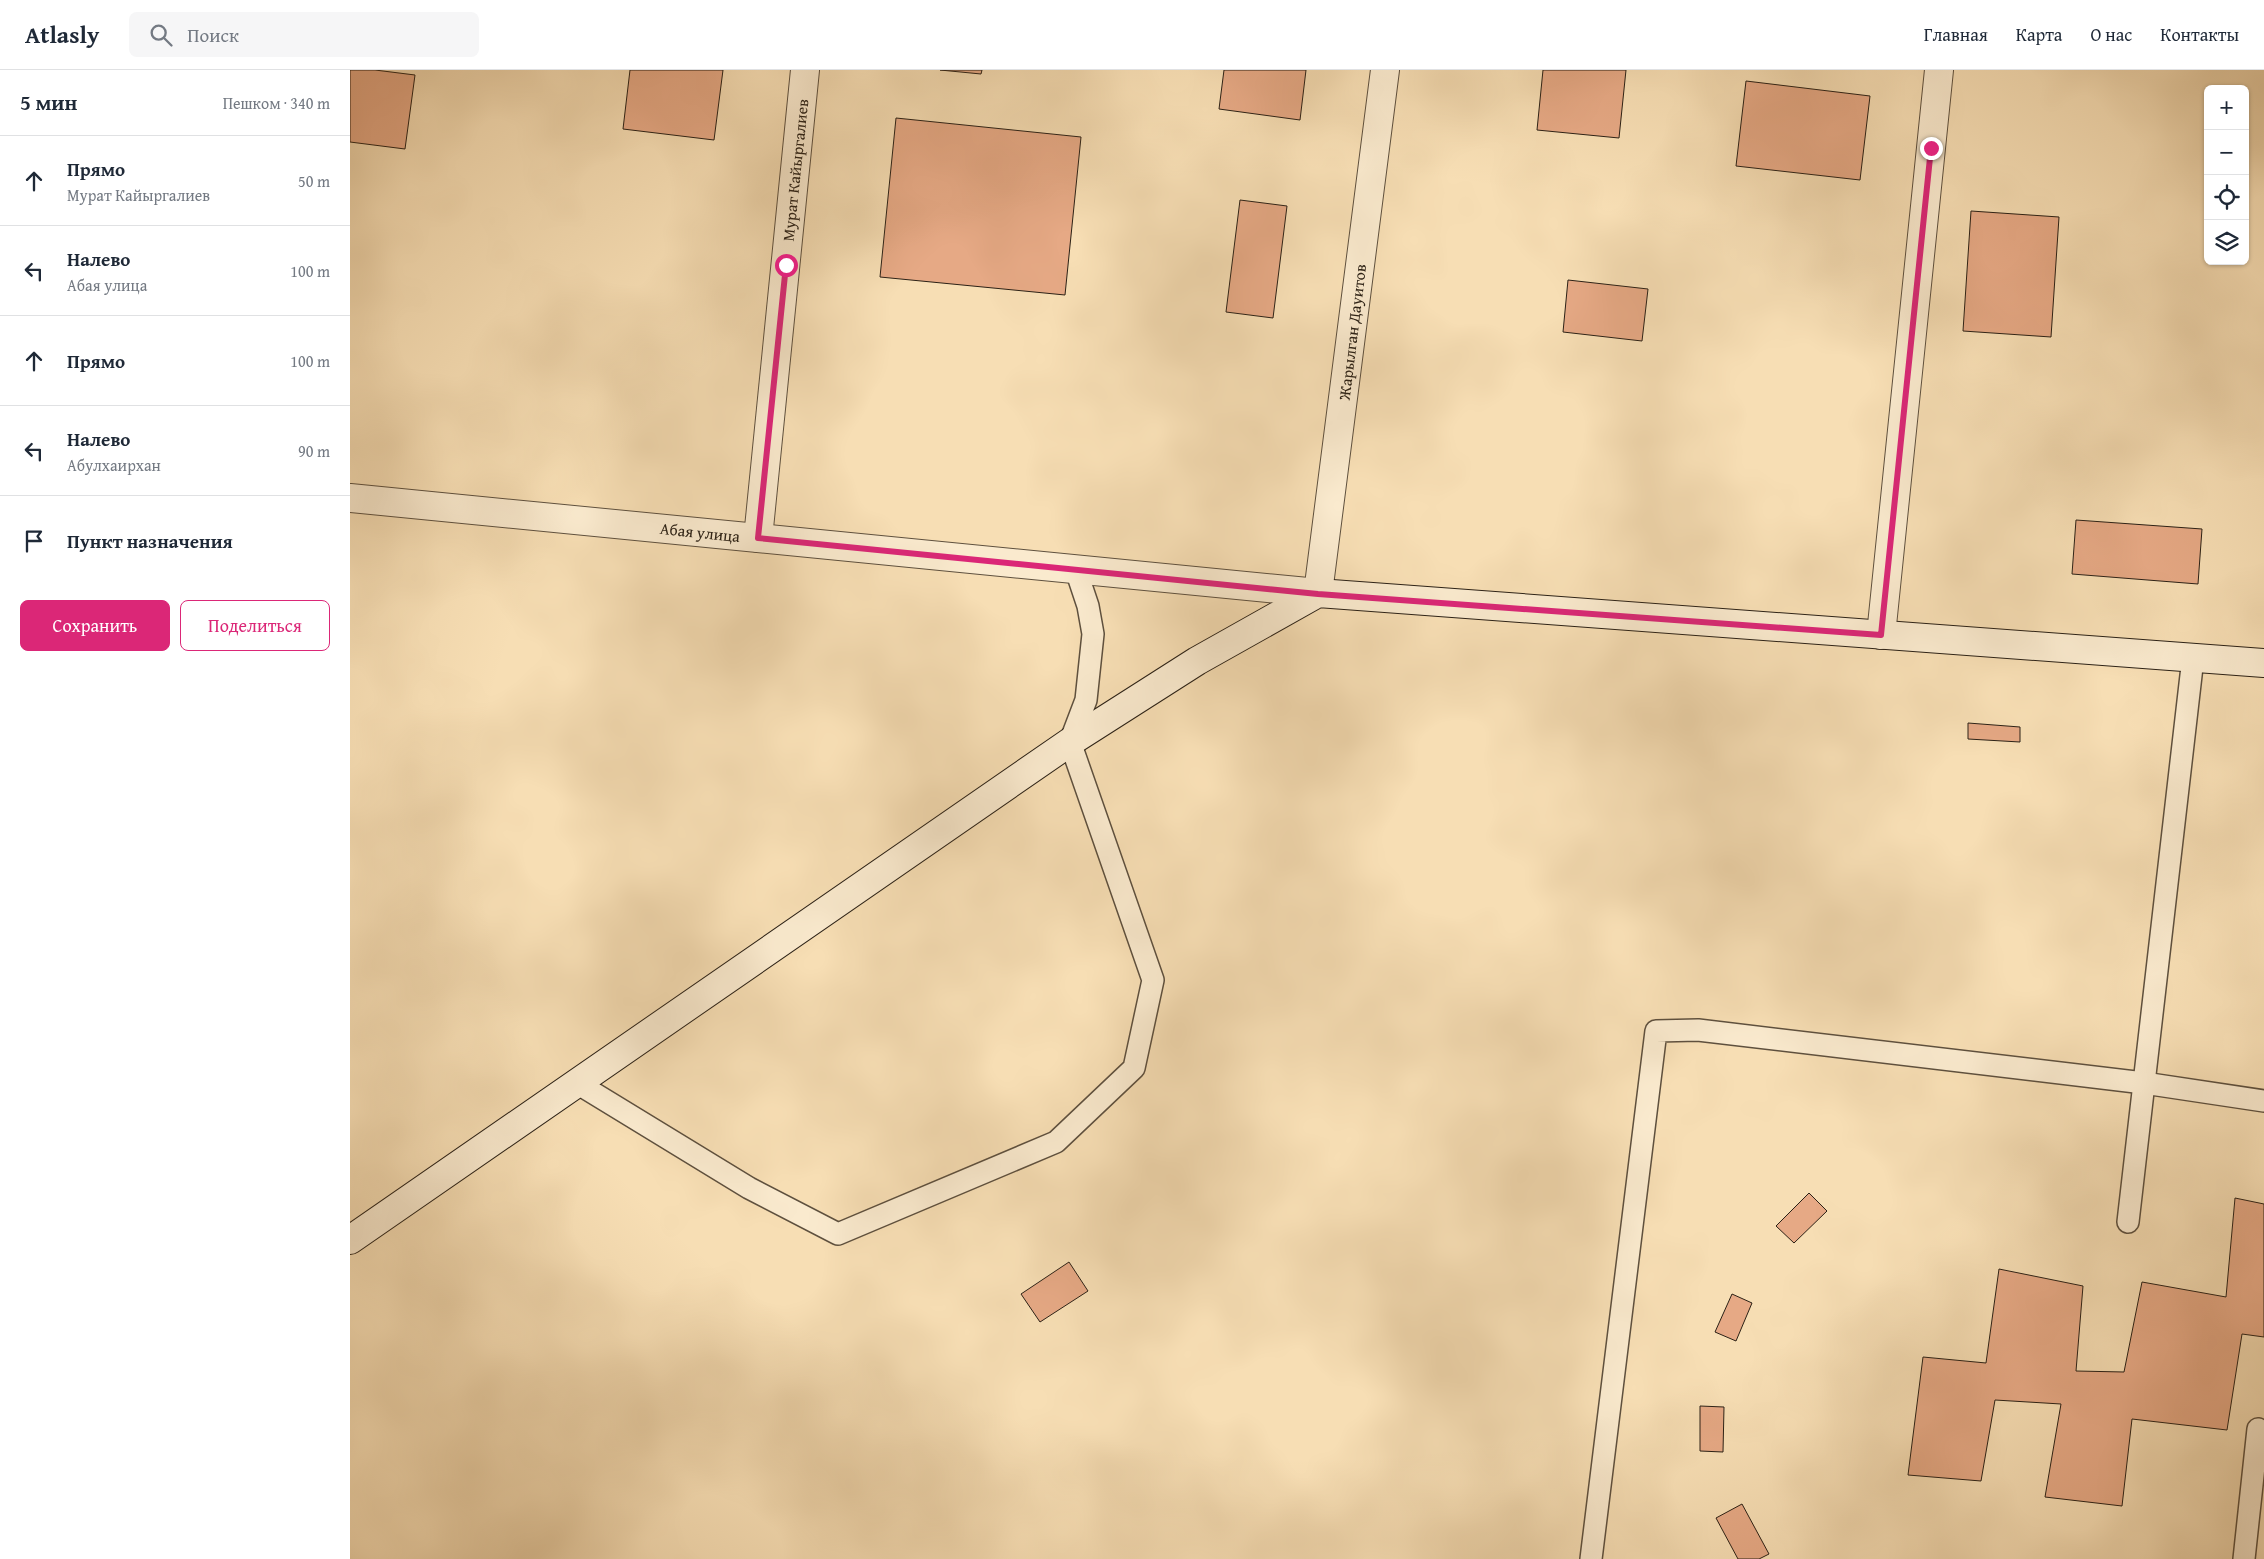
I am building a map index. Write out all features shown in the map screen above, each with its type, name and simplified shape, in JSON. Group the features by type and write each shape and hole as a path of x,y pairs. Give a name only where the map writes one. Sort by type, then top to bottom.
{"street":[{"name":"Мурат Кайыргалиев","path":"758,538 805,70"},
{"name":"Жарылган Дауитов","path":"1318,594 1385,70"},
{"path":"1881,635 1939,70"},
{"name":"Абая улица","path":"350,498 1318,594 2264,663"},
{"path":"350,1240 1070,742 1197,661 1318,594"}],"lane":[{"path":"578,1083 749,1188 838,1234 1056,1142 1134,1068 1153,980 1070,742 1086,700 1093,634 1088,606 1076,570"},
{"path":"2128,1222 2193,658"},
{"path":"1591,1559 1656,1031 1698,1030 2144,1083 2264,1102"},
{"path":"2244,1559 2258,1429"}],"building":[{"path":"350,70 375,70 415,75 405,149 350,142"},
{"path":"630,70 723,70 714,140 623,129"},
{"path":"940,70 982,70 981,74"},
{"path":"1224,70 1306,70 1300,120 1219,109"},
{"path":"1543,70 1626,70 1619,138 1537,130"},
{"path":"1746,81 1870,96 1860,180 1736,166"},
{"path":"896,118 1081,137 1065,295 880,277"},
{"path":"1240,200 1287,206 1273,318 1226,312"},
{"path":"1971,211 2059,217 2051,337 1963,331"},
{"path":"1568,280 1648,289 1642,341 1563,332"},
{"path":"2076,520 2202,529 2198,584 2072,574"},
{"path":"1968,723 2020,727 2020,742 1968,739"},
{"path":"1809,1193 1827,1211 1794,1243 1776,1226"},
{"path":"2235,1198 2264,1204 2264,1337 2242,1334 2227,1430 2132,1419 2122,1506 2045,1497 2061,1404 1995,1400 1981,1481 1908,1475 1923,1357 1986,1363 1999,1269 2083,1286 2076,1371 2124,1372 2142,1282 2226,1297"},
{"path":"1069,1262 1088,1291 1040,1322 1021,1294"},
{"path":"1732,1294 1752,1303 1736,1341 1715,1332"},
{"path":"1700,1406 1724,1407 1723,1452 1700,1451"},
{"path":"1742,1504 1769,1554 1759,1559 1738,1559 1716,1518"}],"route":[{"path":"786,265 758,538 1318,594 1881,635 1931,148"}]}
